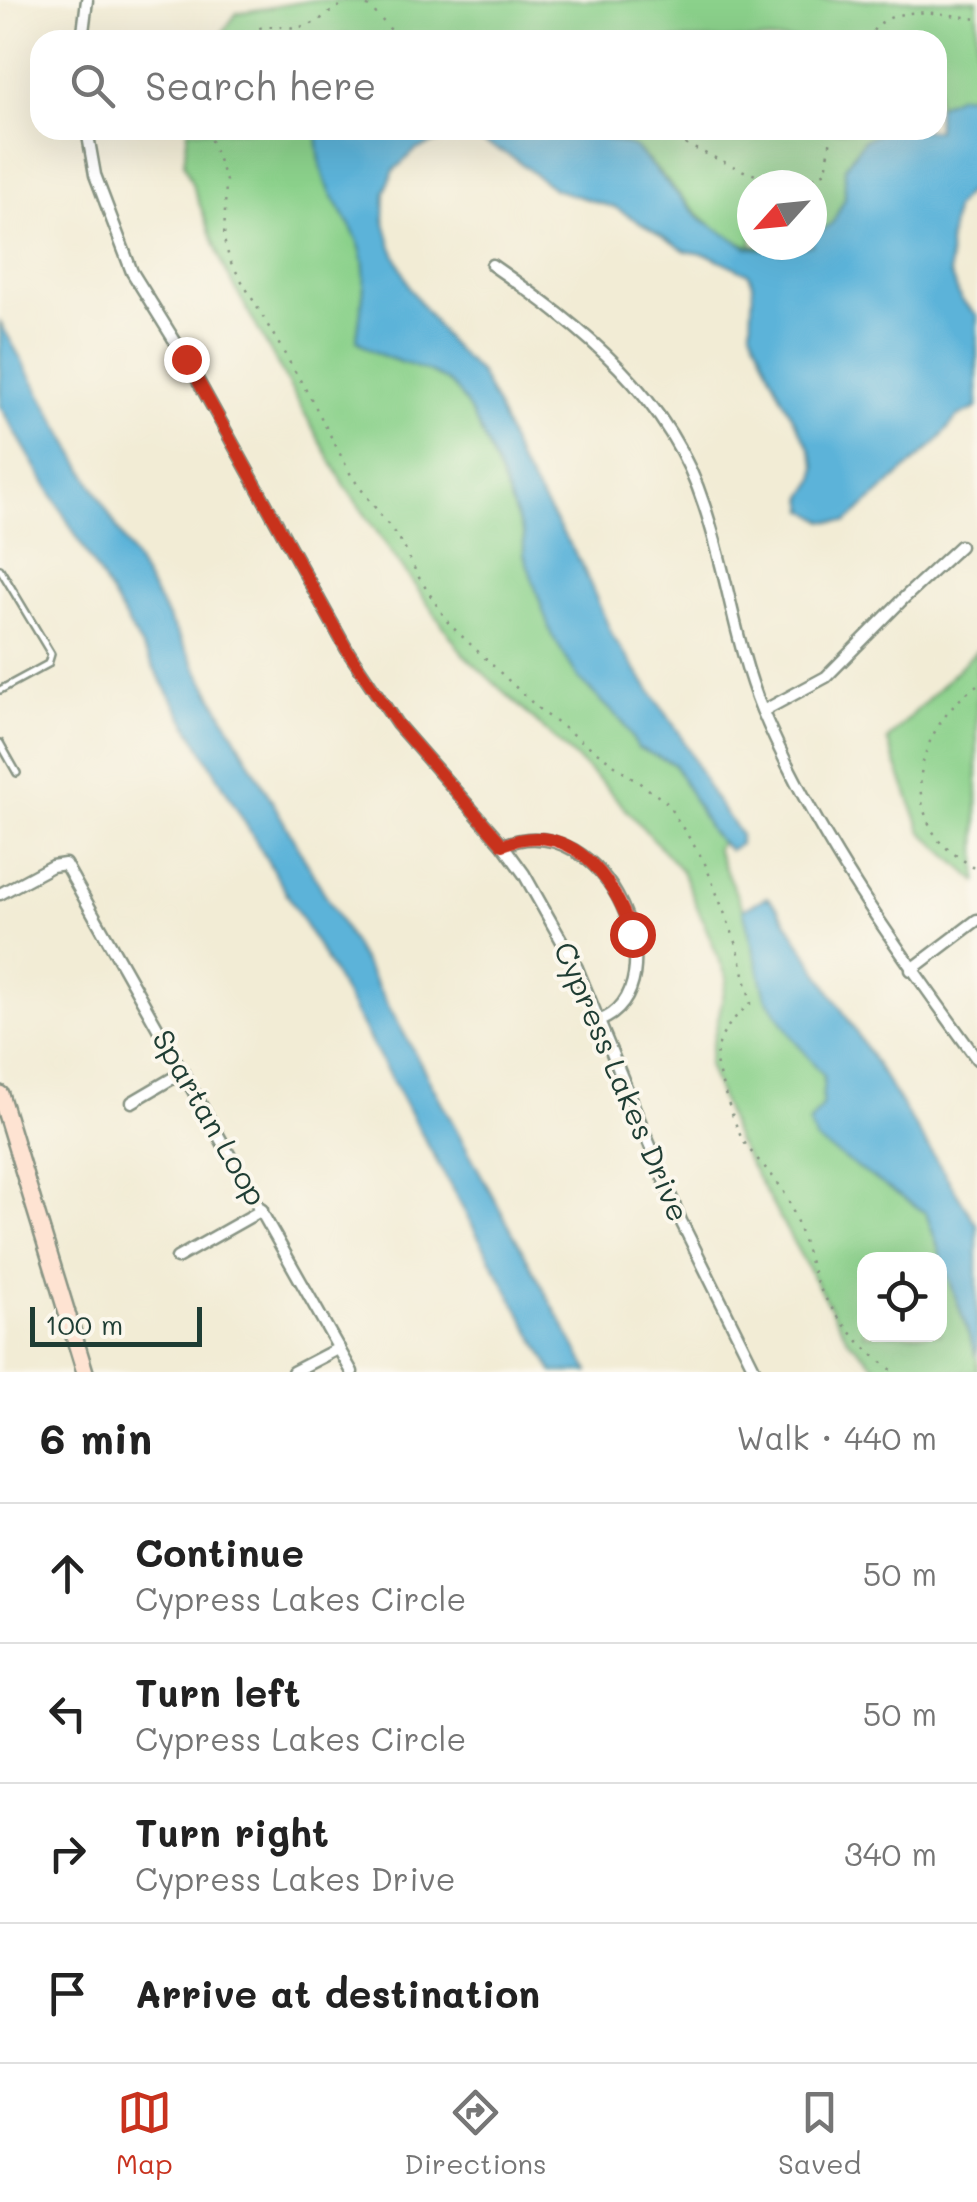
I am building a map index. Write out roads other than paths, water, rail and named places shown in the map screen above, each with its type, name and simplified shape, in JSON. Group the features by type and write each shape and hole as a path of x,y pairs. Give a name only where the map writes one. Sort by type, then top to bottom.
{"street":[{"path":"83,30 87,0"},
{"name":"Cypress Lakes Drive","path":"89,140 94,175 132,272 202,388 347,650 397,724 524,874 577,968 681,1221 756,1372"},
{"path":"492,265 601,347 637,384 673,434 704,506 744,662 763,711 839,862 911,970 977,1058"},
{"path":"763,711 826,677 904,596 960,546"},
{"path":"503,845 522,838 544,838 564,844 588,860 609,883 624,909 632,934 635,970 628,998 616,1015 599,1021"},
{"name":"Spartan Loop","path":"0,894 52,866 66,864 352,1372"},
{"path":"911,970 977,920"},
{"path":"132,1102 183,1072"},
{"path":"0,1094 85,1372"},
{"path":"177,1258 262,1210"},
{"path":"293,1372 339,1348"}],"lane":[{"path":"0,569 51,654 48,664 0,690"},
{"path":"0,743 17,773"}],"water":[{"path":"959,95 977,96 977,180 954,209 949,243 950,274 961,300 977,315 977,408 957,417 938,441 847,522 824,521 806,510 804,497 815,480 816,466 751,330 753,284 749,274 709,255 686,251 616,208 554,189 514,158 479,140 611,140 634,147 699,218 737,241 737,260 827,260 827,227 845,198 845,167 864,140 947,140 947,101"},
{"path":"318,140 441,140 416,150 394,170 385,192 384,219 392,247 411,290 449,343 479,372 518,461 581,563 613,637 680,734 712,795 740,834 740,844 729,850 711,832 674,764 638,748 623,722 580,680 551,634 524,554 524,535 480,430 458,393 437,376 378,354 357,340 364,286 362,254 324,176"},
{"path":"0,322 402,1030 589,1372 553,1372 327,962 0,406"},
{"path":"767,897 778,908 977,1225 977,1358 947,1273 947,1252 940,1252 926,1213 817,1141 809,1124 822,1106 824,1076 766,997 743,909"}]}
